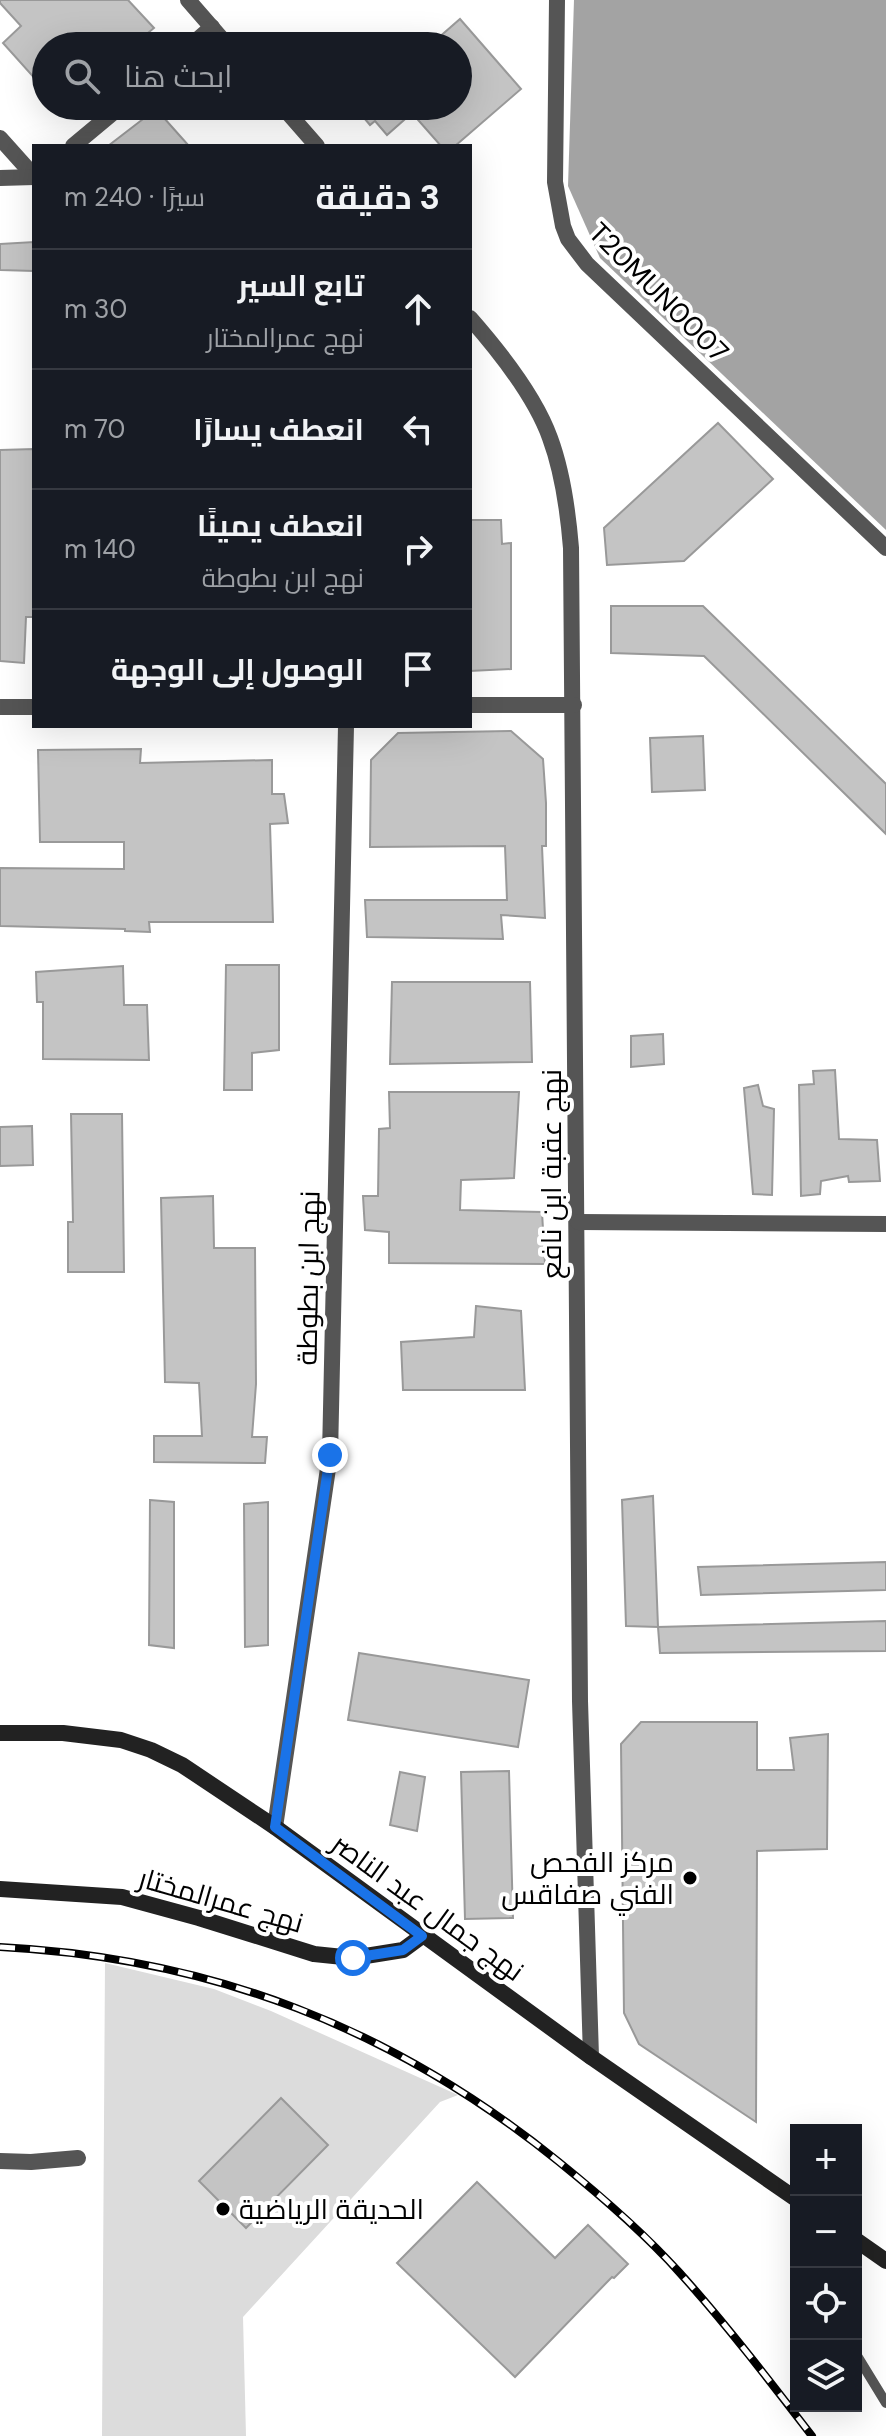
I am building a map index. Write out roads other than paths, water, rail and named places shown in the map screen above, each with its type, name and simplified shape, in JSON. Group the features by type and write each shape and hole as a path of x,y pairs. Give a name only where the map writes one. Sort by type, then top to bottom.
{"street":[{"path":"188,0 216,32"},
{"name":"T20MUN0007","path":"557,0 555,182 568,239 596,273 886,548"},
{"path":"206,32 212,27"},
{"path":"75,144 104,120"},
{"path":"294,120 315,144"},
{"path":"0,138 32,175"},
{"path":"0,178 32,177"},
{"name":"نهج عقبة ابن نافع","path":"472,321 525,388 550,436 568,510 571,548 580,1701 591,2057"},
{"path":"472,705 574,705"},
{"path":"0,707 32,707"},
{"name":"نهج ابن بطوطة","path":"275,1827 330,1455 346,728"},
{"path":"578,1222 886,1224"},
{"name":"نهج جمال عبد الناصر","path":"0,1733 63,1733 121,1740 182,1765 275,1827 591,2057 792,2196"},
{"name":"نهج عمرالمختار","path":"0,1889 122,1897 314,1954 353,1958 403,1950 422,1936"},
{"path":"0,2161 78,2158"},
{"path":"862,2244 886,2261"}],"lane":[{"path":"862,2364 886,2403"}],"railway":[{"path":"0,1947 78,1954 154,1966 227,1985 297,2008 365,2038 432,2073 559,2162 636,2229 714,2312 812,2436"}],"place":[{"name":"مركز الفحص الفني صفاقس","path":"690,1878"},
{"name":"الحديقة الرياضية","path":"223,2209"}]}
